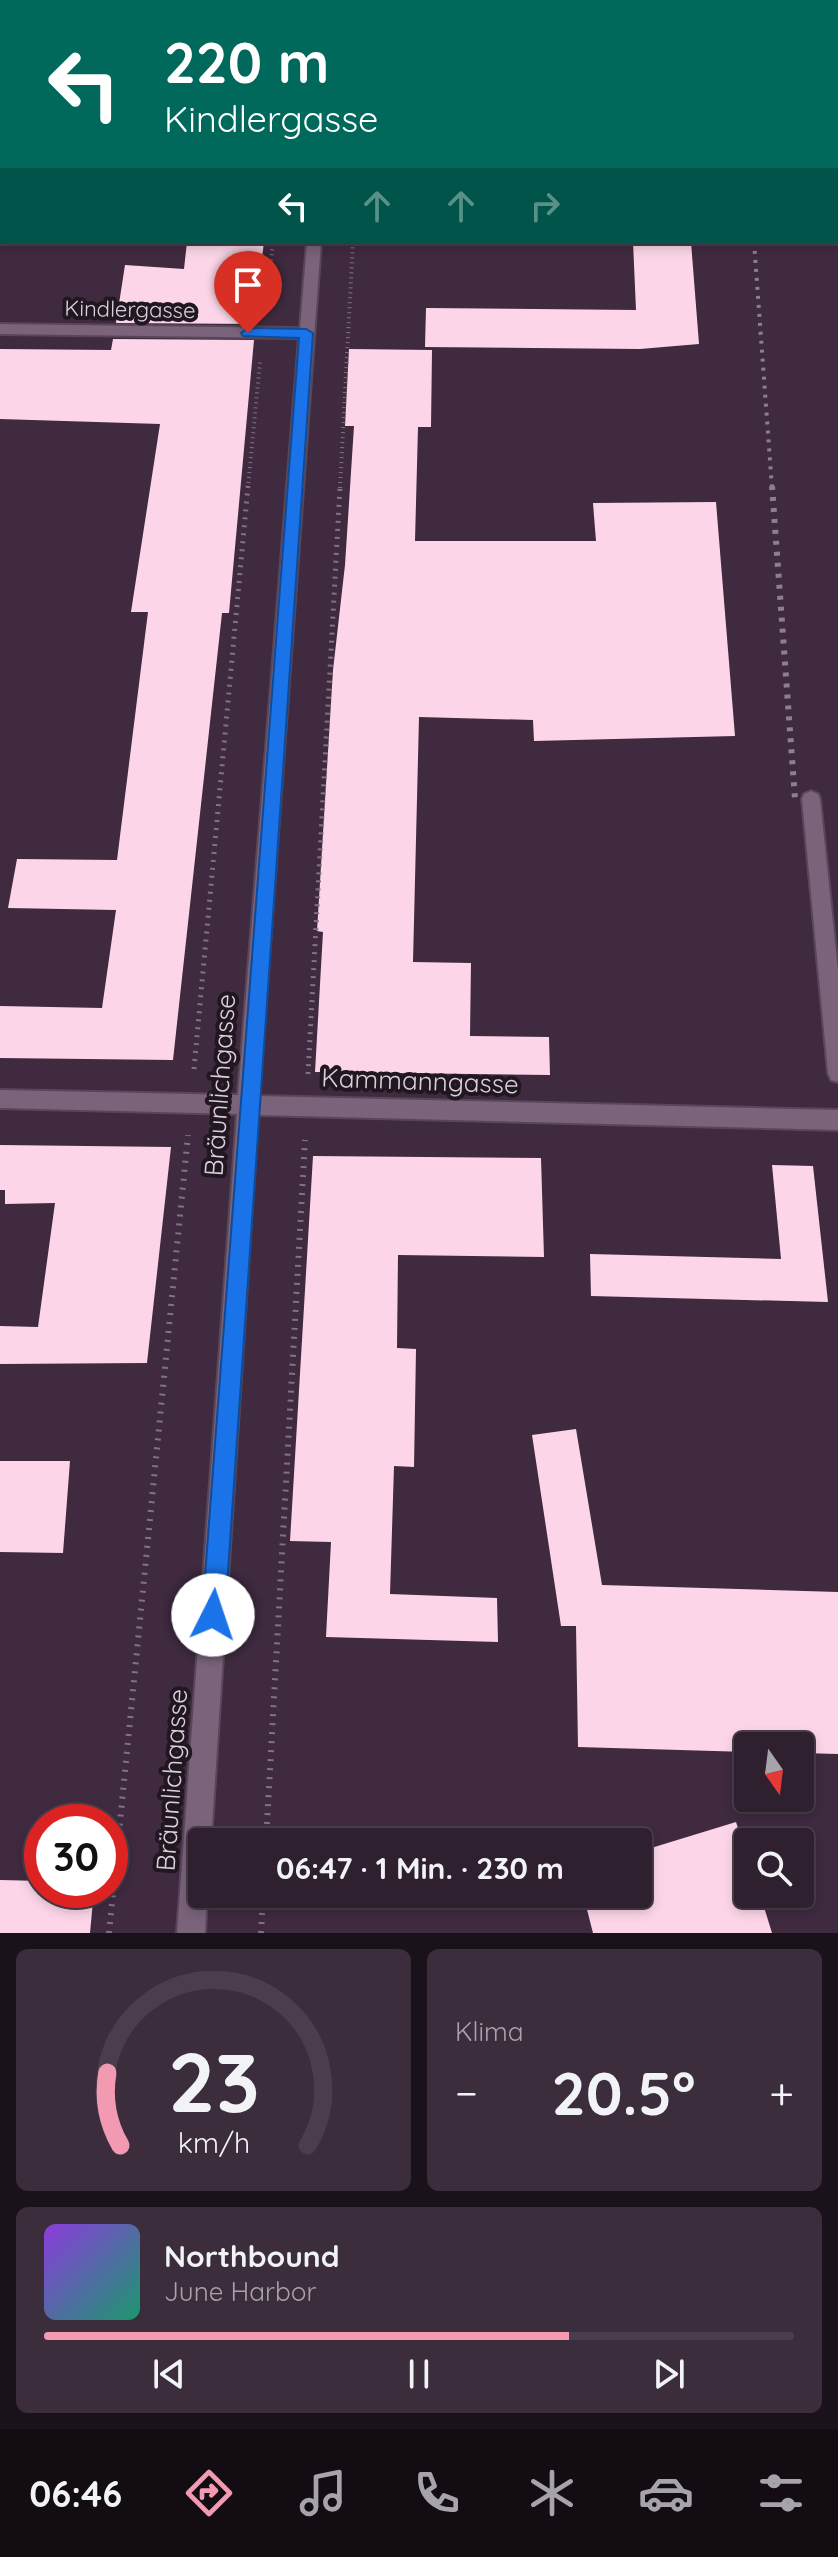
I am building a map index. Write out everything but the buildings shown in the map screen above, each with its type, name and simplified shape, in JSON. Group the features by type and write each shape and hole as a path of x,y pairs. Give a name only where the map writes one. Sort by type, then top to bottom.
{"street":[{"name":"Bräunlichgasse","path":"191,1933 248,1106 314,244"},
{"name":"Kindlergasse","path":"0,329 306,333"},
{"path":"811,799 838,1073"},
{"name":"Kammanngasse","path":"0,1099 838,1120"}],"path":[{"path":"267,1828 353,244"},
{"path":"261,1933 262,1908"}],"railway":[{"path":"754,244 772,488"},
{"path":"772,486 795,799"}],"route":[{"path":"213,1615 248,1106 302,426 306,333 248,333"}]}
